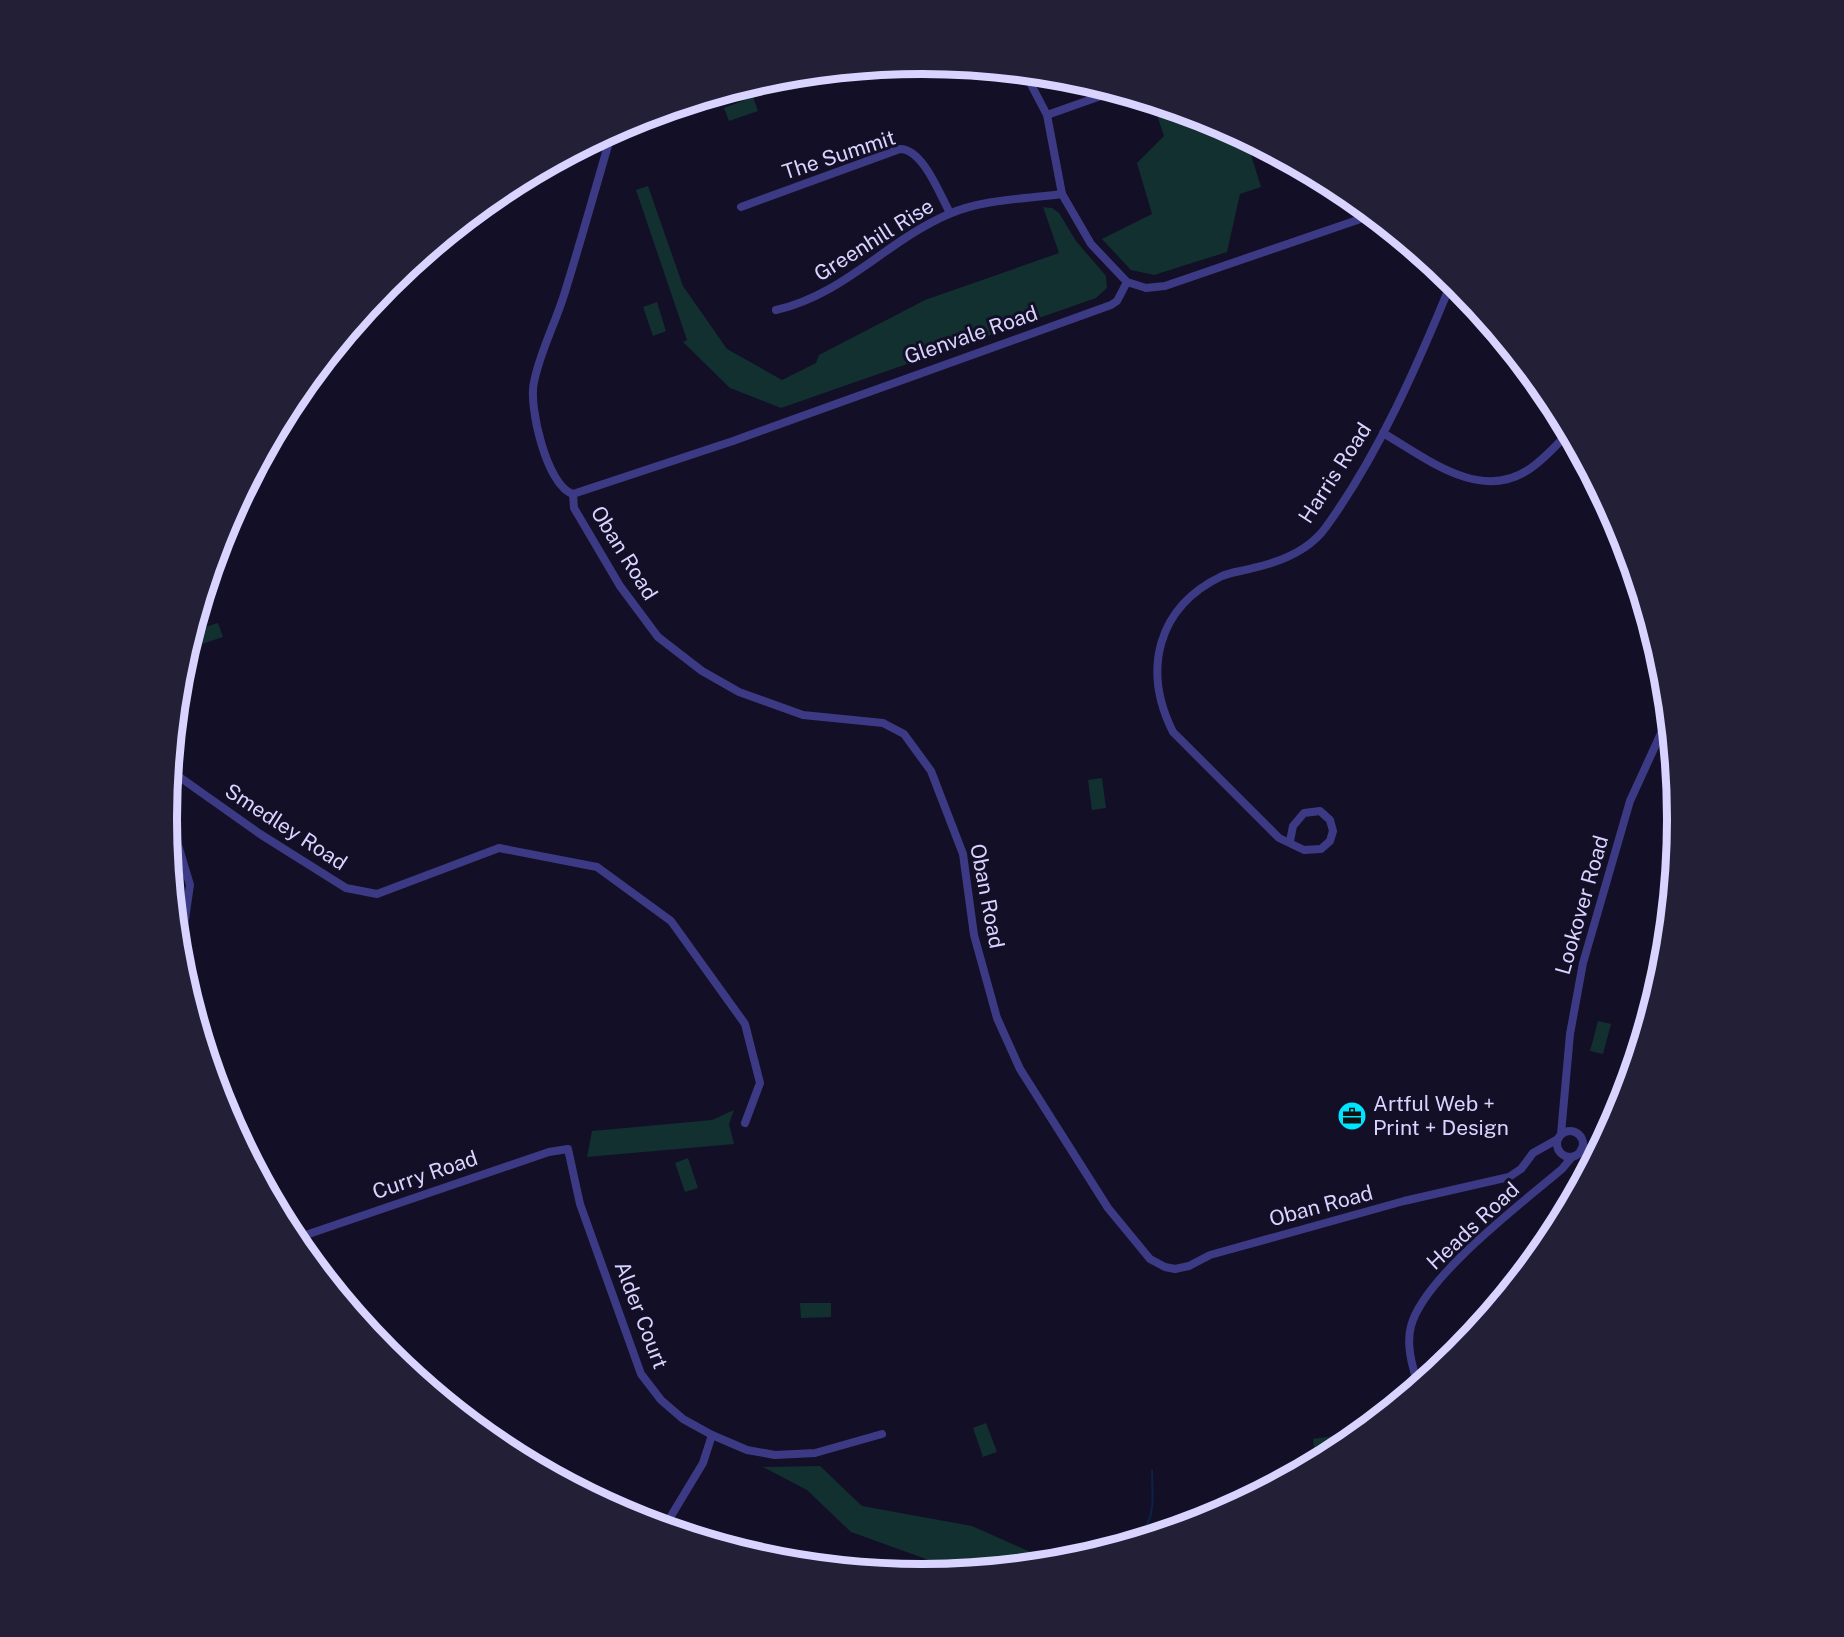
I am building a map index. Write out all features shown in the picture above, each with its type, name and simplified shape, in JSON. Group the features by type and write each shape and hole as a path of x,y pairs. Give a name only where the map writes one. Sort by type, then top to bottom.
{"street":[{"path":"1030,82 1047,115 1062,194 1091,244 1127,282 1146,288 1165,286 1364,219"},
{"path":"1047,115 1101,96"},
{"name":"Oban Road","path":"609,142 564,296 533,383 533,407 549,463 564,489 573,494 574,508 620,585 658,637 702,671 739,692 803,715 883,723 904,734 911,743 931,771 963,854 974,935 997,1018 1020,1069 1108,1208 1150,1259 1165,1267 1189,1266 1210,1255 1335,1220 1509,1177 1515,1174 1539,1149 1559,1144"},
{"name":"The Summit","path":"741,207 900,149 907,149 913,151 920,159 950,213"},
{"name":"Greenhill Rise","path":"776,310 817,297 843,283 909,235 950,213 989,204 1062,194"},
{"name":"Glenvale Road","path":"573,494 733,441 1111,305 1127,282"},
{"name":"Harris Road","path":"1290,841 1293,826 1304,813 1320,811 1330,820 1333,831 1330,841 1321,849 1304,850 1271,832 1173,732 1164,713 1157,685 1158,655 1167,624 1184,601 1223,575 1279,562 1306,547 1325,528 1383,433 1426,344 1448,291"},
{"path":"1383,433 1451,473 1478,481 1497,481 1521,474 1540,461 1562,439"},
{"name":"Lookover Road","path":"1559,1144 1570,1034 1588,944 1630,801 1662,731"},
{"name":"Smedley Road","path":"179,777 261,834 346,888 377,894 499,848 597,867 671,921 745,1024 760,1083 745,1122"},
{"path":"178,845 190,885 184,924"},
{"name":"Lookover Road","path":"1563,1110 1571,1131"},
{"path":"1562,1169 1559,1144 1571,1131 1583,1140 1592,1143"},
{"path":"1583,1140 1581,1150 1590,1148"},
{"path":"1559,1144 1572,1157"},
{"name":"Curry Road","path":"305,1235 549,1152 568,1149"},
{"name":"Alder Court","path":"568,1149 580,1204 641,1374 661,1400 683,1419 747,1450 788,1456 815,1453 882,1434"},
{"name":"Heads Road","path":"1416,1376 1411,1361 1409,1334 1421,1305 1460,1257 1581,1150"},
{"path":"669,1519 703,1463 712,1435"}],"green space":[{"path":"753,97 758,111 729,121 724,108"},
{"path":"1156,111 1249,149 1261,187 1240,194 1227,252 1154,275 1131,270 1102,239 1152,214 1137,163 1164,136"},
{"path":"648,186 683,286 727,349 782,380 816,363 819,355 925,300 1059,253 1043,207 1052,208 1059,213 1076,241 1106,276 1107,288 1096,298 781,408 730,388 683,342 687,340 636,190"},
{"path":"657,302 666,331 653,336 643,307"},
{"path":"218,623 223,637 197,646 201,628"},
{"path":"1102,778 1106,808 1092,810 1088,780"},
{"path":"1598,1021 1611,1024 1603,1054 1590,1051"},
{"path":"734,1110 729,1124 734,1144 587,1157 592,1131 712,1120"},
{"path":"688,1158 698,1188 685,1192 675,1163"},
{"path":"800,1303 831,1303 831,1317 801,1318"},
{"path":"986,1423 997,1452 983,1457 973,1428"},
{"path":"1340,1435 1314,1451 1313,1439"},
{"path":"820,1466 862,1506 972,1526 1035,1554 938,1563 851,1532 807,1490 763,1467"}],"waterway":[{"path":"1144,1529 1152,1509 1152,1470"}],"place":[{"name":"Artful Web + Print + Design","path":"1352,1116"}]}
